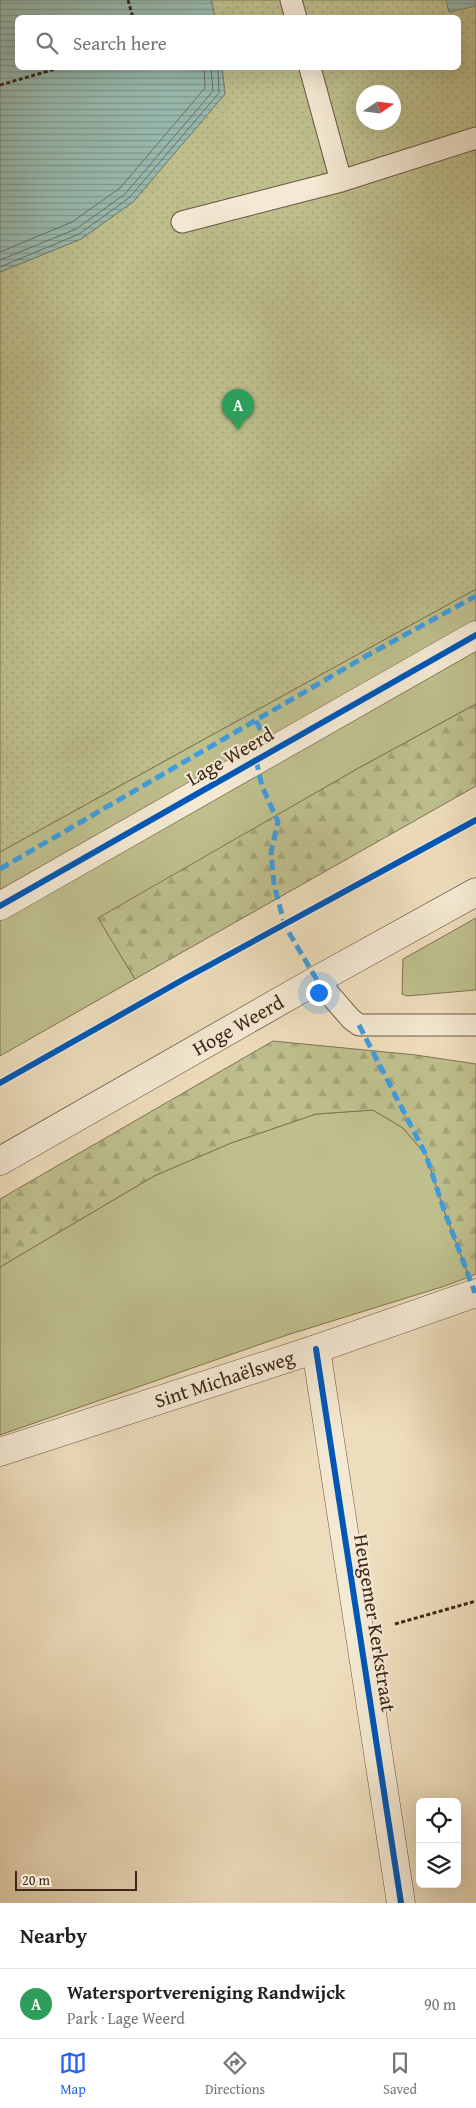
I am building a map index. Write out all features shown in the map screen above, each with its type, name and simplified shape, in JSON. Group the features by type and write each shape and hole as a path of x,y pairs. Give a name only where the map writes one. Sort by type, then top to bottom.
{"street":[{"name":"Lage Weerd","path":"0,906 476,635"},
{"name":"Hoge Weerd","path":"0,1161 317,980 476,892"},
{"name":"Sint Michaëlsweg","path":"0,1452 316,1348 476,1292"},
{"name":"Heugemer Kerkstraat","path":"316,1348 401,1903"}],"lane":[{"path":"291,0 295,15"},
{"path":"311,70 341,181"},
{"path":"182,222 341,181 476,138"},
{"path":"317,980 351,1019 359,1025 476,1026"}],"path":[{"path":"128,0 132,15"},
{"path":"0,85 52,70"},
{"path":"360,1633 476,1601"}],"green space":[{"path":"211,0 476,0 476,589 0,852 0,272 81,239 133,202 225,94 222,70 461,70 461,15 215,15"},
{"path":"476,589 476,704 357,769 99,919 135,979 0,1056 0,852"},
{"path":"476,704 476,786 135,979 98,918 357,769"},
{"path":"476,918 476,990 407,996 402,994 403,959"},
{"path":"273,1041 416,1055 476,1064 476,1274 469,1277 426,1155 403,1128 373,1110 316,1114 231,1143 154,1176 0,1267 0,1199"},
{"path":"373,1110 403,1128 426,1155 469,1277 287,1335 0,1435 0,1267 154,1176 231,1143 316,1114"}],"water":[{"path":"0,0 211,0 215,15 15,15 15,70 222,70 225,94 133,202 81,239 0,272"},
{"path":"446,0 476,0 476,6 449,12"}],"marked path":[{"path":"0,869 368,655 476,596"},
{"path":"256,721 272,751"},
{"path":"256,760 262,786 278,822 271,852 274,885 285,926 317,980"},
{"path":"359,1025 426,1155 475,1293"}],"cycle path":[{"path":"0,906 476,635"},
{"path":"0,1083 184,979 476,820"},
{"path":"316,1349 401,1903"}],"place":[{"name":"Watersportvereniging Randwijck","path":"238,430"}]}
